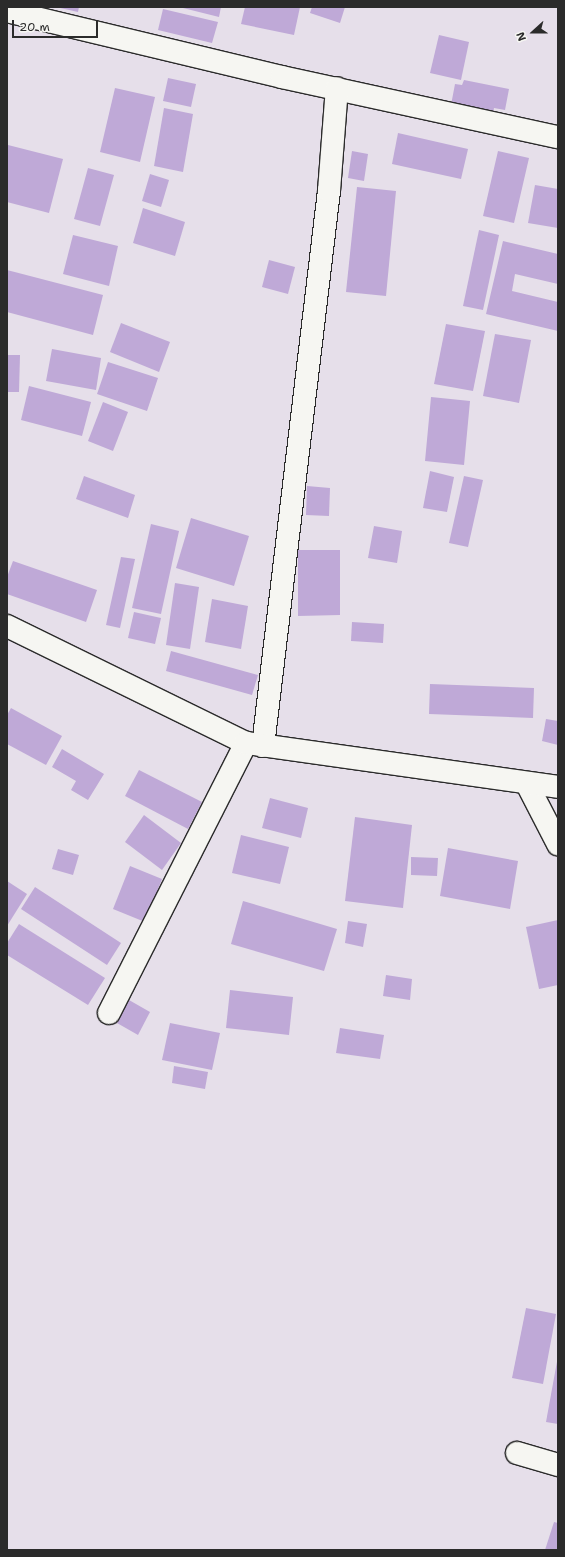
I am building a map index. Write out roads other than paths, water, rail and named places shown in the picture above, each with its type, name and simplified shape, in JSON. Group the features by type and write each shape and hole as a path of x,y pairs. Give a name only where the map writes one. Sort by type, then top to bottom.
{"street":[{"path":"7,11 337,88 558,137"},
{"path":"109,1013 255,744 329,191 337,88"},
{"path":"7,626 255,744 558,788"},
{"path":"527,784 558,844"},
{"path":"517,1453 558,1465"}]}
